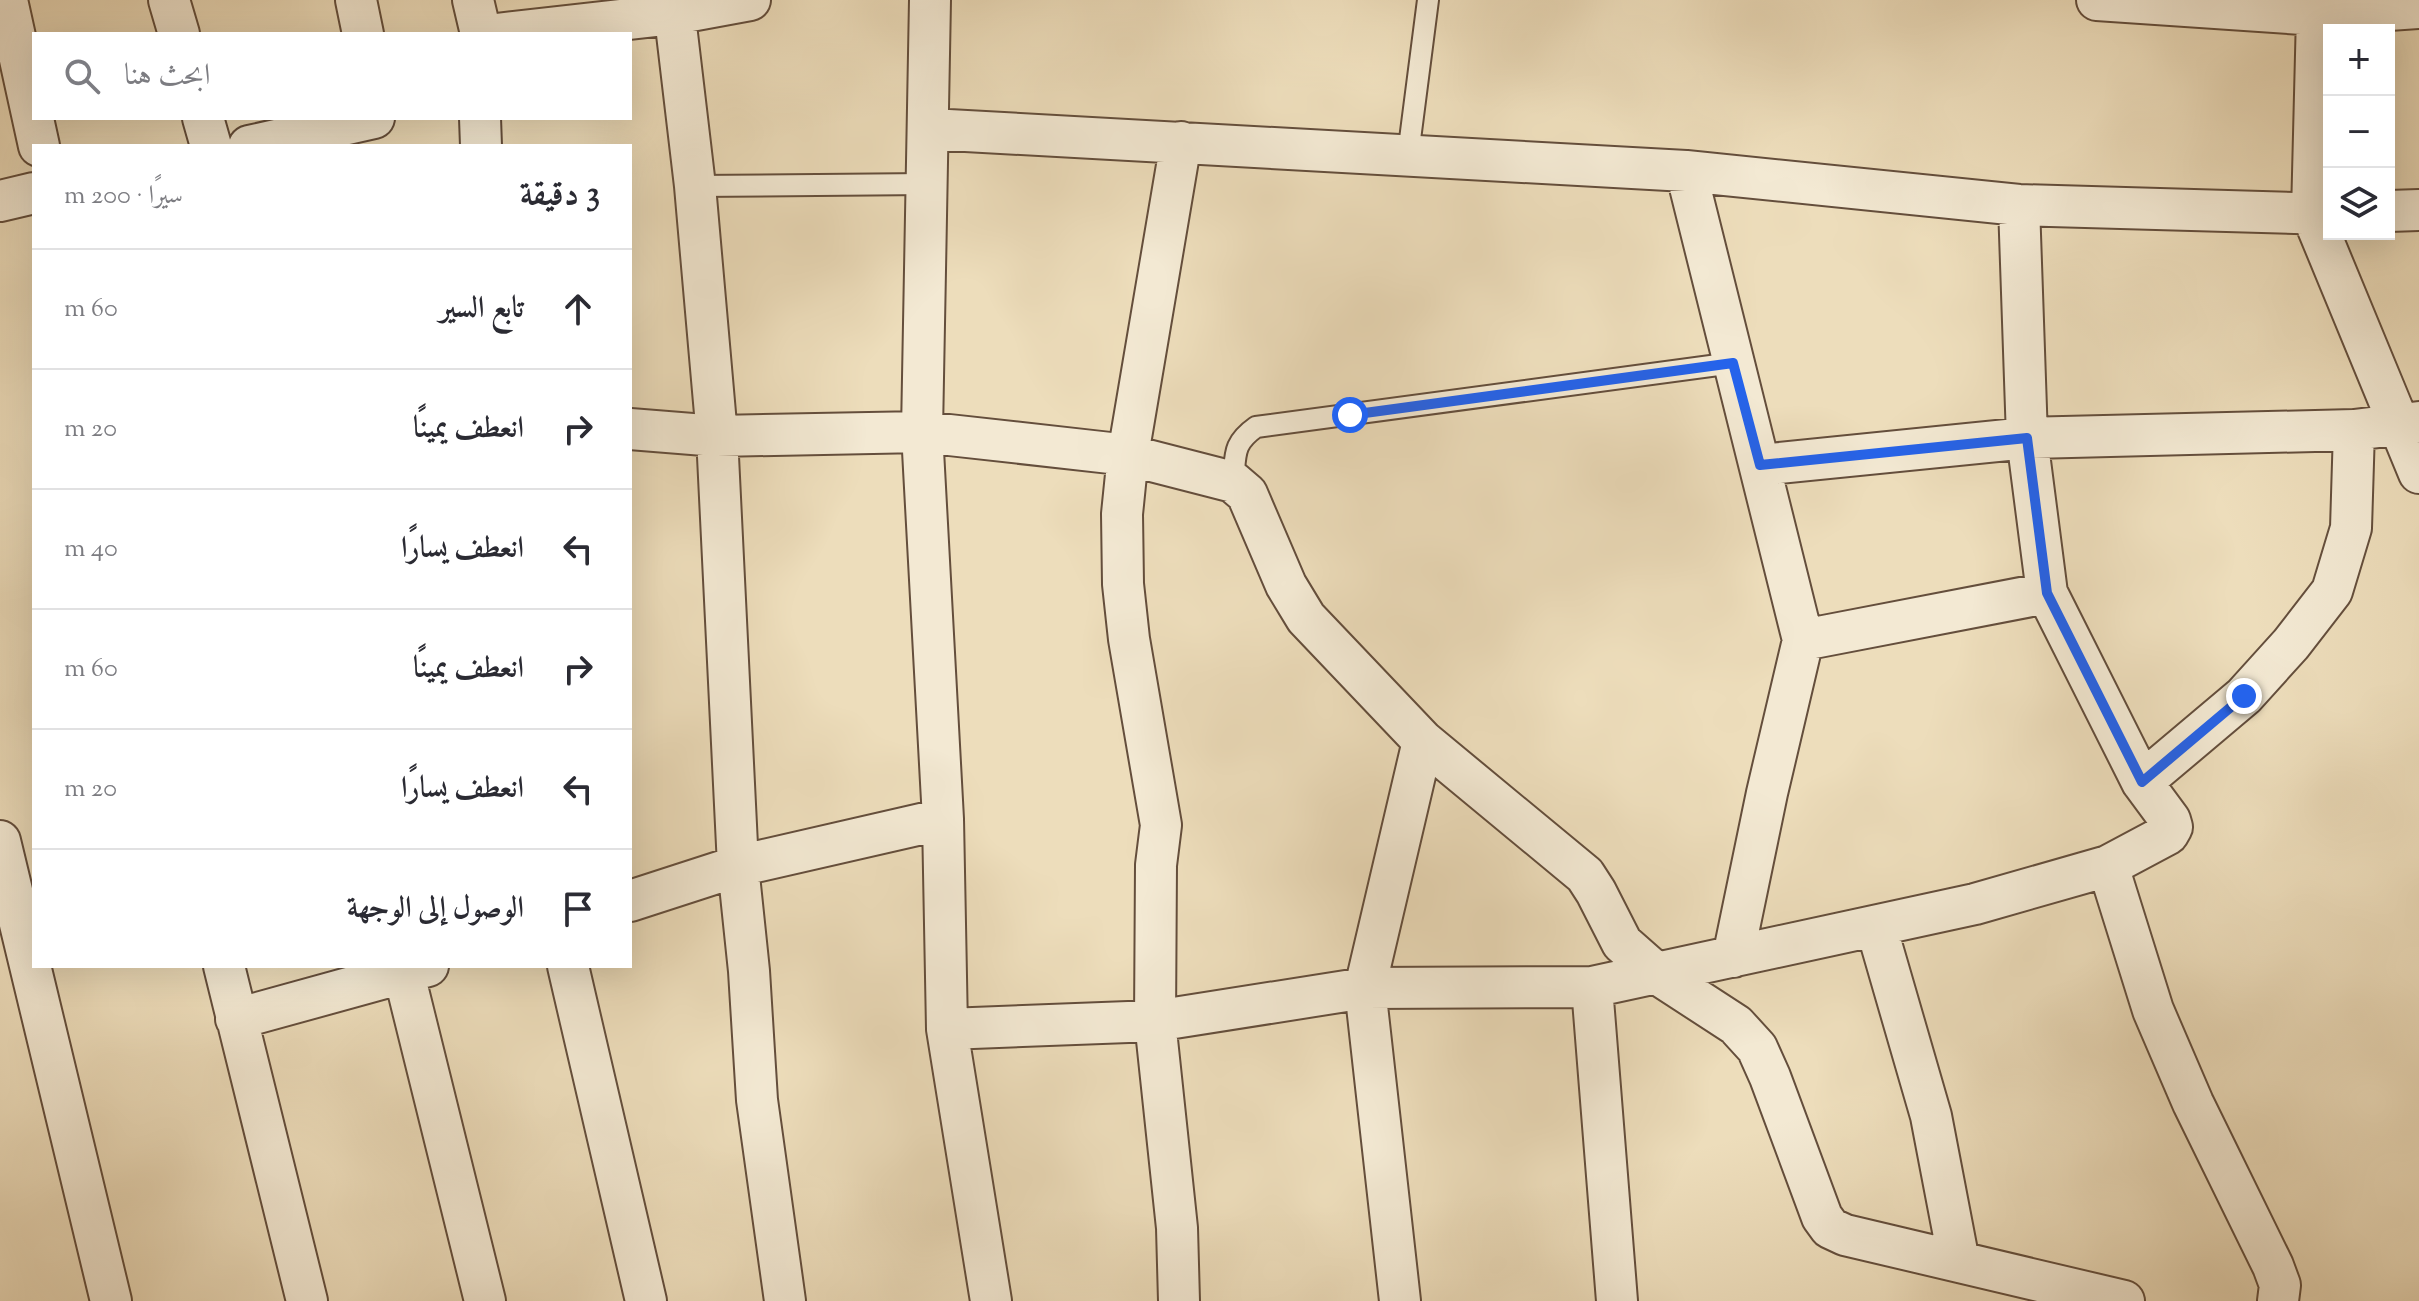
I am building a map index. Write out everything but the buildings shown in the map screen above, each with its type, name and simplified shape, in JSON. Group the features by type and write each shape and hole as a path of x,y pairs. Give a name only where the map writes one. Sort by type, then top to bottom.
{"street":[{"path":"7,0 32,114"},
{"path":"169,0 178,32"},
{"path":"356,0 363,32"},
{"path":"473,0 481,32"},
{"path":"509,32 674,7 750,0"},
{"path":"930,0 922,432 943,819 947,1029 983,1299"},
{"path":"2097,0 2419,8"},
{"path":"674,7 695,186 717,436 738,866 749,971 757,1100 785,1301"},
{"path":"2316,7 2320,214 2410,423 2419,473"},
{"path":"33,120 39,144"},
{"path":"204,120 210,144"},
{"path":"258,144 365,120"},
{"path":"480,120 481,144"},
{"path":"930,129 1686,171 2019,205 2320,214"},
{"path":"1179,1301 1177,1228 1155,1021 1156,865 1161,825 1129,639 1123,584 1122,514 1128,455 1181,142"},
{"path":"1686,171 1803,640 1733,957"},
{"path":"0,201 32,193"},
{"path":"947,1029 1155,1021 1365,988 1592,987 1975,904 2108,866 2168,834 2172,827 2170,820 2142,782 2047,593 2027,438 2019,205"},
{"path":"2395,211 2419,210"},
{"path":"1760,465 2027,438 2354,430 2410,423"},
{"path":"632,429 717,436 922,432 1128,455 1233,482 1247,494 1280,572 1306,618 1423,741 1585,875 1622,943 1656,973 1736,1025 1757,1048 1822,1217 1830,1228 1845,1235 2124,1301"},
{"path":"2142,782 2244,696 2291,644 2332,591 2351,528 2354,430"},
{"path":"1803,640 2047,593"},
{"path":"1400,1301 1365,988 1423,741"},
{"path":"632,900 738,866 943,819"},
{"path":"0,841 111,1301"},
{"path":"2108,866 2153,1010 2193,1103 2273,1266 2280,1285 2278,1301"},
{"path":"1876,926 1931,1116 1959,1262"},
{"path":"224,968 307,1301"},
{"path":"568,968 646,1301"},
{"path":"236,1019 411,969 485,1301"},
{"path":"1592,987 1617,1301"}],"lane":[{"path":"1408,155 1428,0"},
{"path":"695,186 928,184"},
{"path":"1233,482 1241,438 1256,427 1733,363"}],"route":[{"path":"1350,415 1733,363 1760,465 2027,438 2047,593 2142,782 2244,696"}]}
